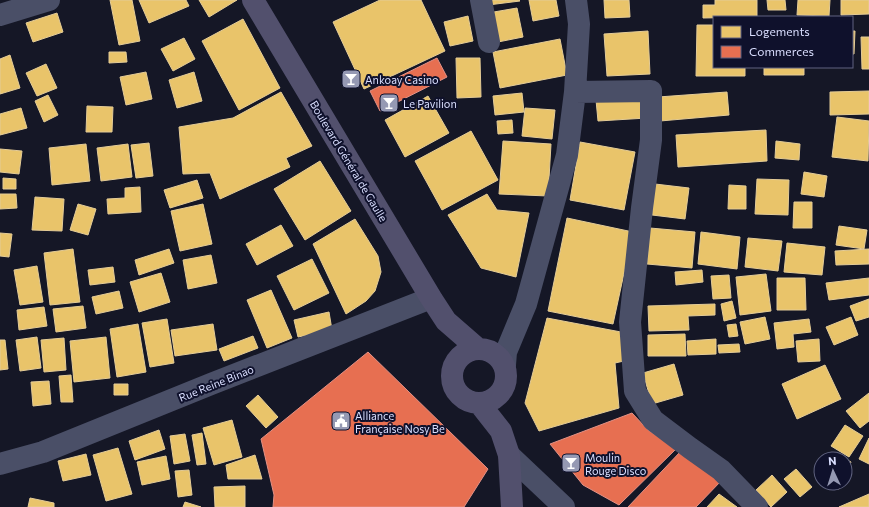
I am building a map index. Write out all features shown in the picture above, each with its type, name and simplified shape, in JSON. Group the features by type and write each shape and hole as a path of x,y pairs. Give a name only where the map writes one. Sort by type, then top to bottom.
{"main road":[{"name":"Boulevard Général de Gaulle","path":"253,0 431,298 446,321 477,348"},
{"name":"Boulevard Général de Gaulle","path":"446,321 456,361"},
{"path":"502,390 496,397 488,402 471,402 463,398 454,385 452,377 456,361 462,355 477,348 494,352 505,365 506,378 502,390 501,431 508,455 512,507"},
{"path":"479,403 501,431"}],"street":[{"path":"0,14 49,0"},
{"path":"481,0 489,42"},
{"path":"505,365 506,352 526,304 567,155 575,92 579,24 576,0"},
{"path":"575,92 651,91 651,140 630,322 635,391 653,420 722,470 757,507"},
{"name":"Rue Reine Binao","path":"0,464 43,452 431,298"},
{"path":"508,455 564,507"}],"building: Logements":[{"path":"110,0 132,0 140,41 119,45"},
{"path":"139,0 186,0 189,6 149,23"},
{"path":"199,0 237,0 209,17"},
{"path":"380,0 421,0 445,51 364,89 333,22"},
{"path":"488,0 519,0 520,1 488,5"},
{"path":"529,0 556,0 559,16 533,21"},
{"path":"604,0 629,0 630,17 605,18"},
{"path":"715,0 757,0 757,16 713,16 713,18 703,18 703,5 715,5"},
{"path":"767,0 785,0 786,10 768,10"},
{"path":"798,0 830,0 829,16 797,15"},
{"path":"841,0 869,0 869,14 841,15"},
{"path":"517,8 523,37 493,43 488,13"},
{"path":"57,13 63,32 33,42 26,23"},
{"path":"468,16 473,41 450,46 444,22"},
{"path":"243,19 280,88 239,110 202,41"},
{"path":"697,25 713,25 713,68 745,68 745,76 696,76"},
{"path":"648,31 650,74 607,76 604,34"},
{"path":"853,31 855,31 854,54"},
{"path":"861,37 869,37 869,69 862,69"},
{"path":"184,38 195,59 173,71 161,49"},
{"path":"560,39 567,75 500,88 493,52"},
{"path":"109,52 126,52 127,62 109,63"},
{"path":"10,55 20,88 0,94 0,59"},
{"path":"456,58 480,58 481,97 457,98"},
{"path":"46,64 57,88 37,96 26,73"},
{"path":"764,68 804,68 804,75 764,75"},
{"path":"146,72 152,99 126,105 120,77"},
{"path":"194,72 202,101 177,108 169,80"},
{"path":"869,91 869,114 830,115 830,92"},
{"path":"281,92 312,146 286,158 290,167 220,199 210,173 183,174 179,127 233,118"},
{"path":"727,92 729,115 660,121 658,97"},
{"path":"522,93 524,112 495,115 493,96"},
{"path":"48,95 58,115 44,122 35,101"},
{"path":"428,96 449,133 405,157 385,120"},
{"path":"646,97 647,118 598,121 596,100"},
{"path":"87,106 113,107 112,132 86,132"},
{"path":"21,108 27,128 0,135 0,114"},
{"path":"525,108 555,110 552,139 522,136"},
{"path":"837,117 869,121 868,161 832,157"},
{"path":"512,120 513,133 498,134 497,121"},
{"path":"766,130 767,161 678,167 676,135"},
{"path":"471,131 498,180 442,210 415,161"},
{"path":"503,141 551,144 548,196 499,194"},
{"path":"776,141 800,144 799,160 775,158"},
{"path":"580,142 635,152 624,210 570,200"},
{"path":"149,143 153,176 136,178 131,145"},
{"path":"86,144 90,181 52,185 49,148"},
{"path":"128,144 132,177 101,181 97,148"},
{"path":"0,149 22,151 19,174 0,172"},
{"path":"320,161 351,211 305,240 274,189"},
{"path":"804,172 827,176 824,197 801,194"},
{"path":"3,178 16,179 16,189 3,189"},
{"path":"757,179 789,180 788,215 755,214"},
{"path":"197,180 203,198 170,208 164,190"},
{"path":"655,184 689,188 685,219 652,215"},
{"path":"729,185 746,186 746,209 728,209"},
{"path":"140,187 141,212 108,214 107,199 125,198 125,188"},
{"path":"0,194 16,194 17,208 0,209"},
{"path":"487,194 497,210 529,213 516,277 481,268 448,215"},
{"path":"35,197 64,199 62,231 32,230"},
{"path":"794,202 812,202 812,228 793,228"},
{"path":"78,204 96,209 88,235 70,230"},
{"path":"203,204 212,244 180,251 171,211"},
{"path":"567,218 633,232 613,324 548,311"},
{"path":"355,219 378,256 381,272 375,291 366,301 346,314 313,244"},
{"path":"281,225 293,246 257,265 246,244"},
{"path":"839,226 867,230 864,249 836,245"},
{"path":"650,228 695,232 692,268 647,264"},
{"path":"701,232 740,237 737,269 698,264"},
{"path":"0,233 12,234 9,257 0,256"},
{"path":"748,238 782,241 778,271 745,267"},
{"path":"787,243 825,247 822,275 784,272"},
{"path":"73,249 80,302 50,305 44,253"},
{"path":"169,249 174,263 139,275 135,260"},
{"path":"869,249 869,264 836,265 835,251"},
{"path":"211,255 217,283 188,289 183,260"},
{"path":"312,259 329,293 294,310 277,276"},
{"path":"37,266 43,302 20,305 14,270"},
{"path":"113,267 115,282 90,285 88,270"},
{"path":"702,270 703,282 676,285 675,272"},
{"path":"161,273 170,302 139,312 130,282"},
{"path":"766,274 771,311 740,315 736,277"},
{"path":"729,275 731,298 713,299 711,276"},
{"path":"777,278 805,278 806,310 777,310"},
{"path":"869,278 869,295 829,300 826,283"},
{"path":"271,290 292,338 267,348 247,300"},
{"path":"119,291 123,308 96,314 92,297"},
{"path":"869,299 869,317 856,321 850,306"},
{"path":"732,301 736,318 724,321 721,304"},
{"path":"715,304 715,315 688,316 689,330 649,331 648,306"},
{"path":"83,306 86,328 56,332 53,309"},
{"path":"44,307 47,326 19,330 17,310"},
{"path":"329,312 332,330 298,337 294,320"},
{"path":"765,317 770,339 745,344 740,322"},
{"path":"851,317 858,335 834,345 826,327"},
{"path":"547,318 621,332 624,361 615,363 619,408 539,431 525,403"},
{"path":"167,319 174,363 150,367 142,323"},
{"path":"809,319 811,332 793,334 794,347 777,349 774,323"},
{"path":"138,324 146,372 117,377 110,329"},
{"path":"213,324 217,350 175,356 171,330"},
{"path":"736,324 738,336 729,337 727,325"},
{"path":"685,334 686,356 648,356 648,335"},
{"path":"253,336 258,348 224,361 219,349"},
{"path":"37,337 41,368 20,371 16,340"},
{"path":"106,337 110,378 74,382 70,341"},
{"path":"64,338 66,370 44,372 41,340"},
{"path":"716,339 716,354 688,355 687,341"},
{"path":"819,339 820,361 798,362 796,341"},
{"path":"0,340 5,340 8,369 0,370"},
{"path":"739,344 740,352 719,353 718,345"},
{"path":"674,364 683,395 652,404 643,373"},
{"path":"825,365 841,399 797,419 782,384"},
{"path":"71,375 73,402 61,402 59,376"},
{"path":"49,381 51,404 33,406 31,382"},
{"path":"114,384 128,384 128,395 114,395"},
{"path":"869,393 869,421 860,428 846,411"},
{"path":"258,395 278,417 266,428 246,406"},
{"path":"232,420 242,457 214,465 203,428"},
{"path":"845,425 863,436 853,451 839,451 831,446"},
{"path":"159,430 165,449 135,460 129,441"},
{"path":"202,433 206,464 197,465 192,435"},
{"path":"185,434 190,461 174,464 170,436"},
{"path":"869,438 869,464 859,459"},
{"path":"118,448 132,494 106,501 93,455"},
{"path":"86,454 91,475 63,481 58,461"},
{"path":"255,455 262,479 228,479 226,465"},
{"path":"166,456 170,479 142,485 137,462"},
{"path":"796,469 812,487 800,497 784,479"},
{"path":"189,470 192,495 178,497 175,471"},
{"path":"772,475 787,492 771,507 756,490"},
{"path":"245,486 245,507 215,507 214,487"},
{"path":"719,494 737,507 707,507"},
{"path":"869,494 869,507 839,507"},
{"path":"30,498 54,503 54,507 28,507"},
{"path":"185,502 201,507 183,507"}],"building: Commerces":[{"path":"437,58 447,77 380,111 370,91"},
{"path":"368,352 488,469 464,507 273,507 274,495 261,439"},
{"path":"632,413 648,430 676,449 619,505 583,485 550,444"},
{"path":"681,451 721,481 696,507 628,507"}],"place":[{"name":"Ankoay Casino","path":"351,79"},
{"name":"Le Pavilion","path":"389,103"},
{"name":"Alliance Française Nosy Be","path":"341,421"},
{"name":"Moulin Rouge Disco","path":"571,463"}]}
